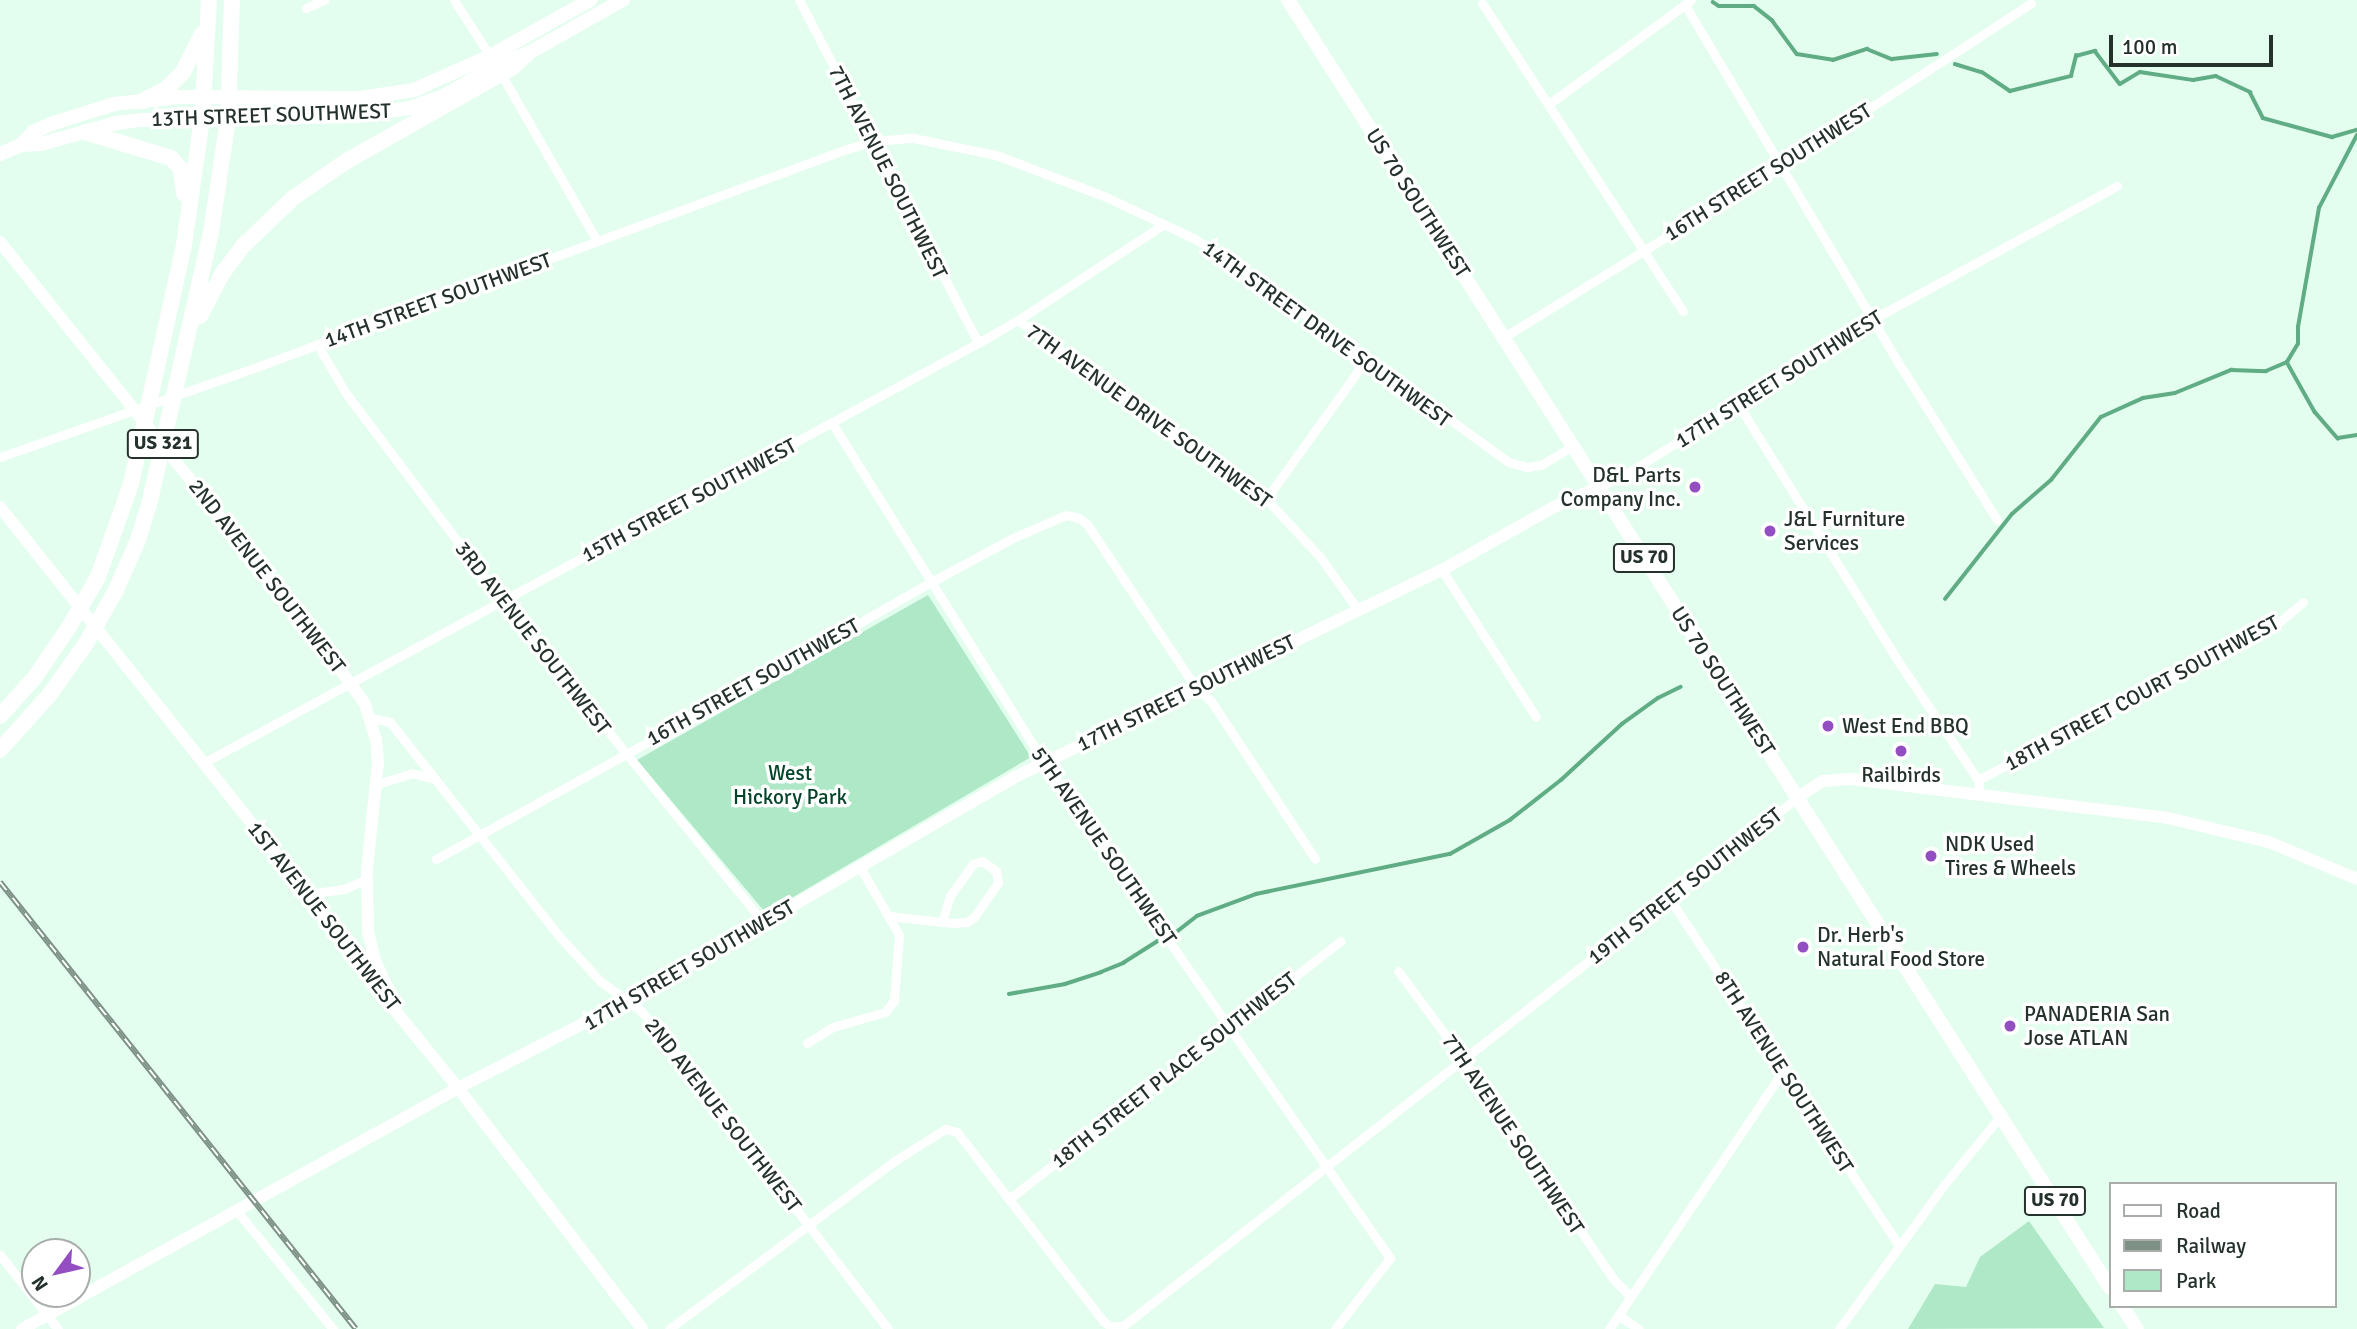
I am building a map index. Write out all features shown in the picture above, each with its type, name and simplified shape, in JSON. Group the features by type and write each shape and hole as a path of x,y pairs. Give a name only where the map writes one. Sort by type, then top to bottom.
{"highway":[{"name":"US 321","path":"0,750 50,694 85,645 115,592 138,540 149,505 211,232 228,119 232,0"},
{"name":"US 321","path":"0,716 34,677 69,627 98,577 131,484 184,245 202,118 209,6"},
{"path":"142,101 165,90 183,72 198,46 209,6"},
{"path":"188,340 222,274 269,219 345,162 500,74 527,54"},
{"path":"85,132 171,158 181,169 185,183 184,245"}],"main road":[{"name":"13TH STREET SOUTHWEST","path":"0,155 21,145 33,132 60,120 114,104 203,97 360,98 396,94 427,86 490,56 590,0"},
{"name":"13TH STREET SOUTHWEST","path":"21,145 41,144 142,120 355,116 410,108 445,95 511,59 527,54 623,0"},
{"name":"US 70 SOUTHWEST","path":"1288,0 2001,1115"},
{"name":"US 70","path":"2001,1115 2108,1285"},
{"path":"2123,1308 2137,1329"}],"street":[{"path":"306,8 324,0"},
{"path":"454,0 490,56"},
{"name":"7TH AVENUE SOUTHWEST","path":"799,0 875,141 978,343"},
{"path":"1482,3 1683,311"},
{"path":"1549,104 1688,3 1873,319 1997,520"},
{"name":"16TH STREET SOUTHWEST","path":"1504,337 1782,165 2031,3"},
{"path":"500,74 597,242"},
{"name":"14TH STREET DRIVE SOUTHWEST","path":"875,141 913,138 980,150 1104,196 1195,239 1239,267 1365,361 1508,462 1527,467 1541,465 1573,446"},
{"name":"14TH STREET SOUTHWEST","path":"0,457 875,141"},
{"name":"17TH STREET SOUTHWEST","path":"22,1329 458,1088 629,1000 1044,762 1442,570 1554,507 1599,487 1873,319 2117,186"},
{"name":"15TH STREET SOUTHWEST","path":"205,762 978,343 1018,320 1164,224"},
{"name":"2ND AVENUE SOUTHWEST","path":"0,242 352,683 371,718 378,762 365,903 370,946 386,986 412,1030"},
{"name":"7TH AVENUE DRIVE SOUTHWEST","path":"1018,320 1266,499 1321,558 1358,610"},
{"name":"3RD AVENUE SOUTHWEST","path":"317,344 345,392 502,602 764,923"},
{"path":"1266,499 1365,361"},
{"path":"1738,404 1898,661 1978,780 1980,795"},
{"name":"5TH AVENUE SOUTHWEST","path":"832,423 1044,762 1390,1258 1335,1329"},
{"name":"1ST AVENUE SOUTHWEST","path":"0,507 205,762 642,1329"},
{"name":"16TH STREET SOUTHWEST","path":"436,859 737,693 931,582 1056,518 1073,516 1087,524 1196,688"},
{"path":"1442,570 1536,717"},
{"name":"18TH STREET COURT SOUTHWEST","path":"1978,780 2277,624 2303,602"},
{"path":"1196,688 1211,701 1315,859"},
{"name":"2ND AVENUE SOUTHWEST","path":"371,718 390,723 566,944 600,981 629,1000 674,1050 888,1329"},
{"path":"377,784 386,778 412,773 425,774 439,783"},
{"name":"19TH STREET SOUTHWEST","path":"1009,1199 1103,1321 1118,1327 1327,1167 1798,797 1824,781 1851,779 2192,822 2269,842 2357,878"},
{"path":"889,916 959,924 974,918 998,883 996,871 982,861 973,864 950,896 942,922"},
{"path":"807,1043 832,1027 877,1016 890,1007 900,945 899,935 860,867"},
{"path":"308,894 344,889 367,879"},
{"name":"8TH AVENUE SOUTHWEST","path":"1669,898 1899,1245"},
{"name":"18TH STREET PLACE SOUTHWEST","path":"1009,1199 1340,941"},
{"name":"7TH AVENUE SOUTHWEST","path":"1398,971 1464,1060 1606,1268 1630,1296"},
{"path":"1609,1329 1784,1070"},
{"path":"1839,1329 1899,1245 2001,1115"},
{"path":"669,1329 938,1131 949,1129 957,1132 1009,1199"},
{"path":"236,1210 333,1329"},
{"path":"0,1255 58,1329"},
{"path":"1618,1315 1639,1329"}],"green space":[{"name":"West Hickory Park","path":"928,595 1031,757 766,913 637,760"},
{"path":"2029,1221 2104,1328 1908,1329 1935,1284 1966,1287 1980,1257"}],"waterway":[{"path":"1713,2 1719,6 1754,6 1772,20 1797,54 1833,60 1867,49 1892,59 1937,54"},
{"path":"1955,64 1982,72 2010,91 2071,76 2076,56 2095,51 2120,84 2140,72 2193,80 2216,76 2250,92 2263,118 2332,137 2357,130"},
{"path":"2287,362 2298,344 2298,327 2319,208 2357,135"},
{"path":"2287,362 2315,412 2338,438 2357,435"},
{"path":"1945,599 2012,514 2051,480 2101,417 2143,398 2175,393 2231,370 2266,371 2287,362"},
{"path":"1009,994 1065,984 1101,972 1123,963 1164,937 1174,934 1197,916 1256,894 1450,854 1510,820 1561,780 1622,724 1658,698 1681,687"}],"railway":[{"path":"0,882 356,1329"}],"place":[{"name":"D&L Parts Company Inc.","path":"1695,487"},
{"name":"J&L Furniture Services","path":"1770,531"},
{"name":"West End BBQ","path":"1828,726"},
{"name":"Railbirds","path":"1901,751"},
{"name":"NDK Used Tires & Wheels","path":"1931,856"},
{"name":"Dr. Herb's Natural Food Store","path":"1803,947"},
{"name":"PANADERIA San Jose ATLAN","path":"2010,1026"}]}
